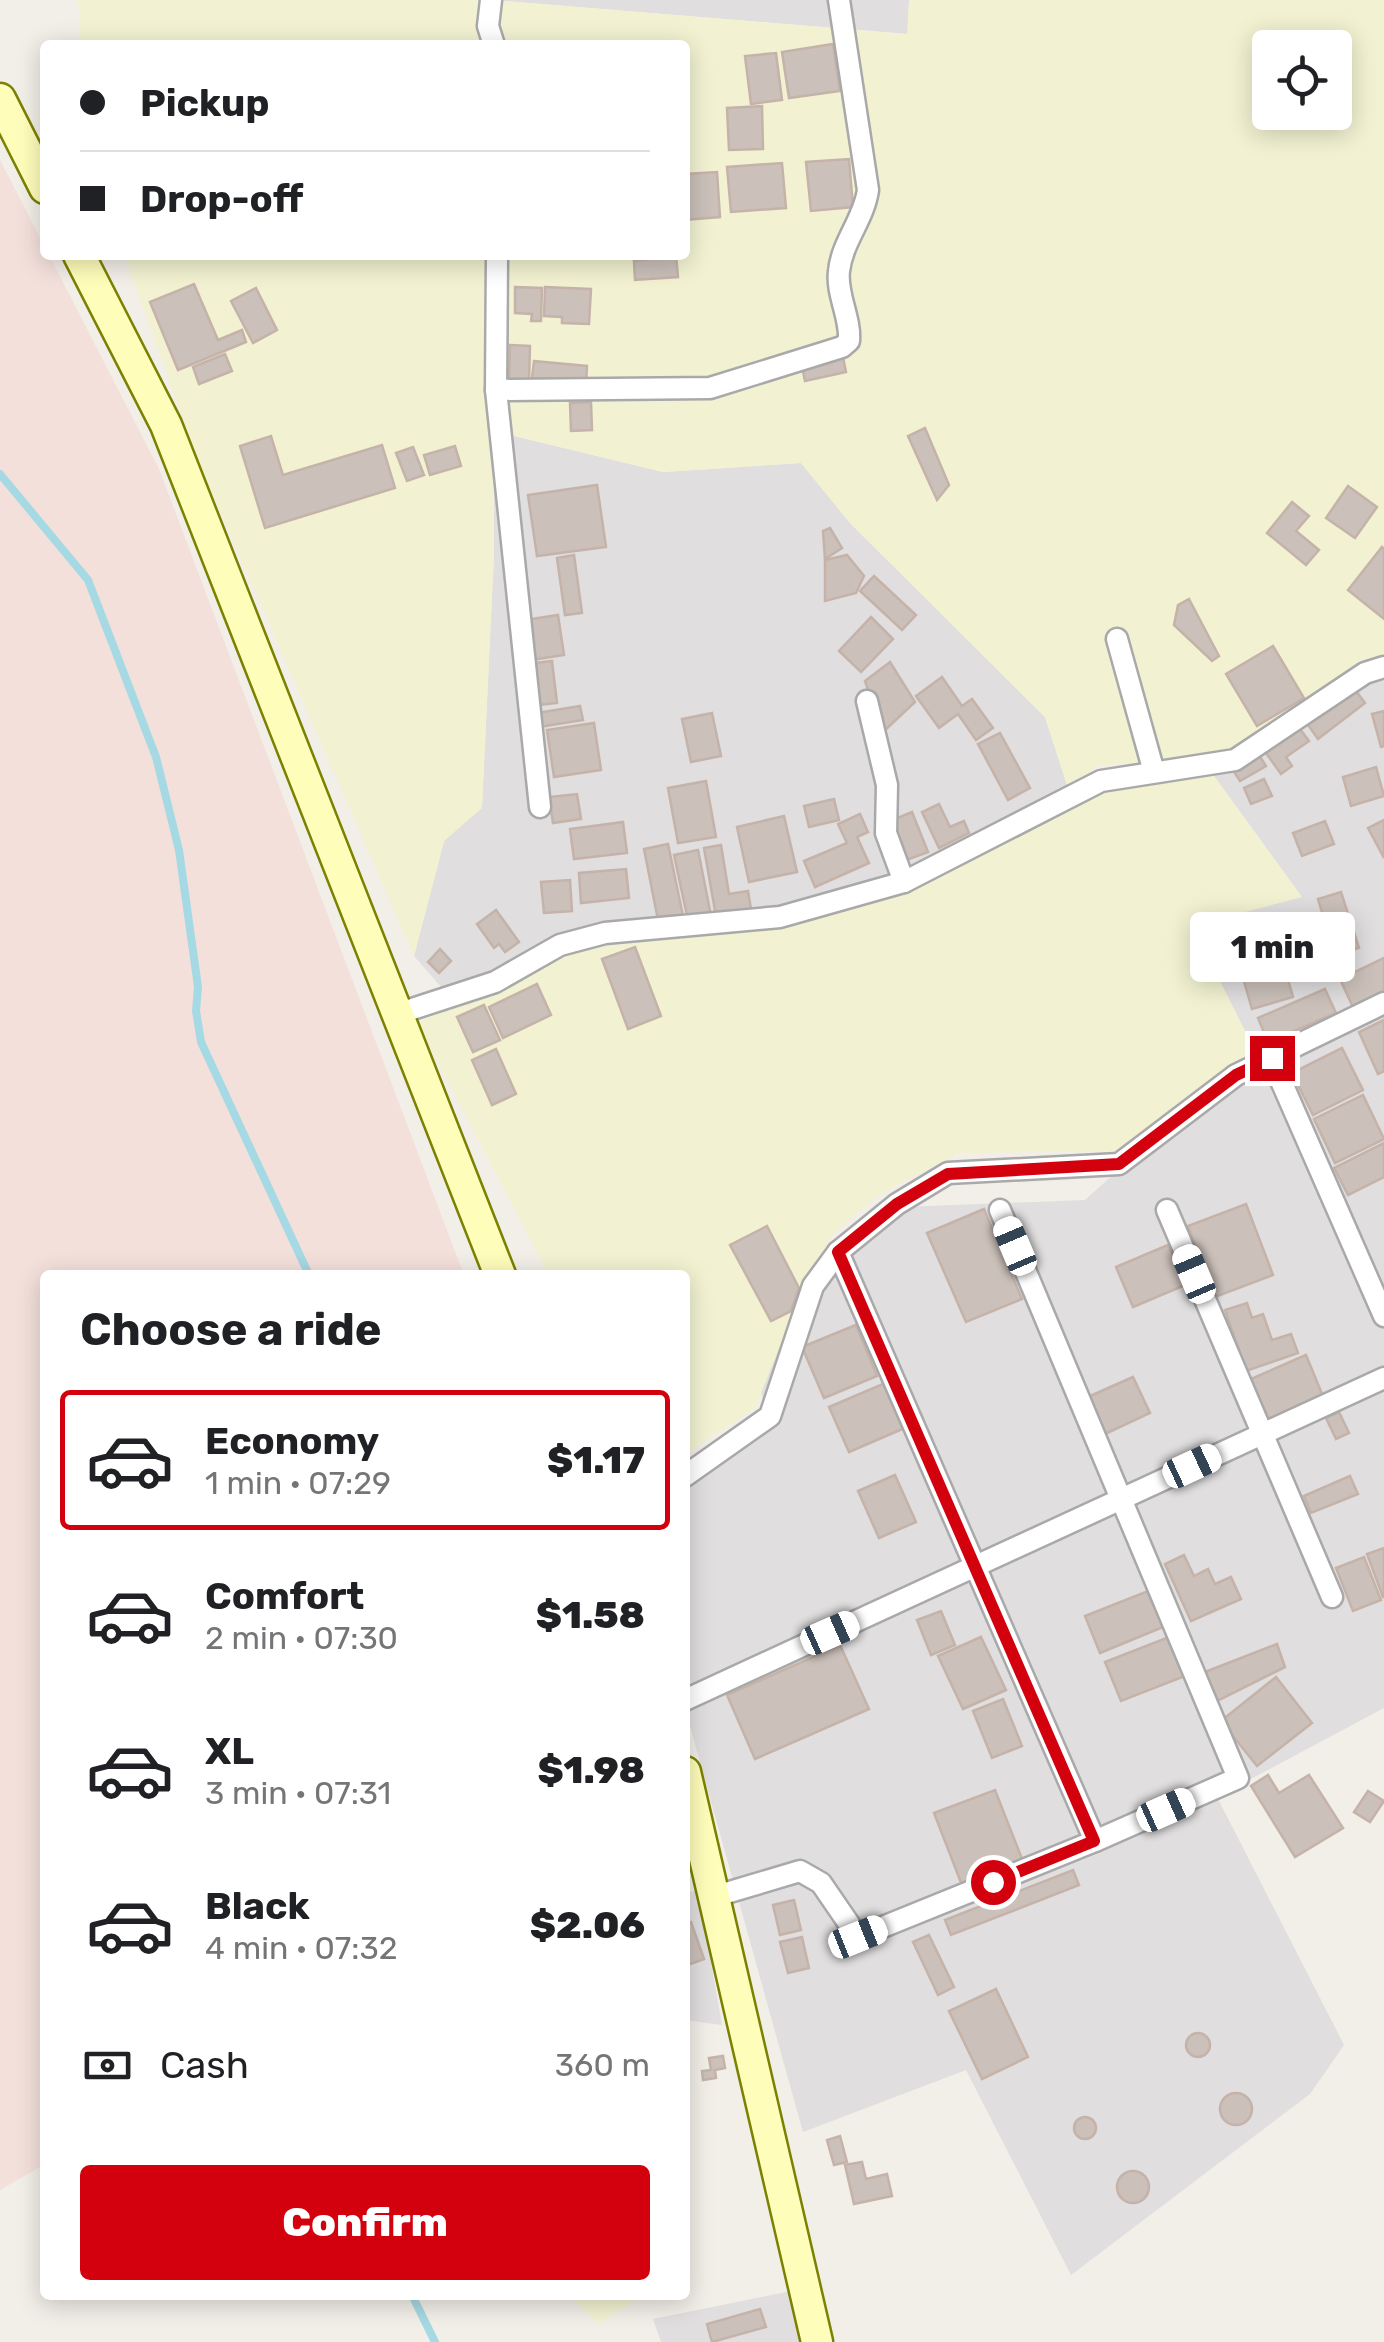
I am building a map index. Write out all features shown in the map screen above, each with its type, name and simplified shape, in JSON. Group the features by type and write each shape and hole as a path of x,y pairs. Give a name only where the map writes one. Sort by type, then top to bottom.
{"main road":[{"path":"0,100 40,178"},
{"path":"82,260 166,425 498,1270"},
{"path":"690,1792 817,2342"}],"street":[{"path":"490,0 488,26 492,40"},
{"path":"496,390 710,388 849,341 838,275 868,190 839,0"},
{"path":"497,260 496,390 540,807"},
{"path":"1117,638 1154,772"},
{"path":"397,1014 495,982 560,945 605,933 780,917 904,882 1101,782 1235,760 1365,673 1384,667"},
{"path":"867,701 887,785 886,834 904,882"},
{"path":"690,1472 770,1416 813,1286 838,1252 897,1204 948,1174 1119,1164 1236,1075 1384,1003"},
{"path":"1272,1058 1384,1316"},
{"path":"716,1896 800,1872 821,1883 858,1937 1238,1778 1000,1210"},
{"path":"1167,1210 1332,1597"},
{"path":"838,1252 1094,1841"},
{"path":"690,1698 1384,1378"}],"shaded area":[{"path":"492,0 909,0 908,34"},
{"path":"0,160 40,237 40,260 52,260 159,469 462,1270 40,1270 40,2167 0,2190"},
{"path":"493,431 663,472 801,463 850,523 1045,717 1068,788 747,952 567,937 450,997 414,956 444,841 482,807 494,554"},
{"path":"1384,664 1384,997 1258,1057 1192,925 1301,896 1214,776"},
{"path":"1384,1007 1384,1708 1217,1797 1344,2045 1310,2094 1071,2275 966,2070 803,2132 690,1726 690,1473 768,1416 758,1382 836,1251 903,1207 1085,1200 1200,1097"},
{"path":"698,1890 722,2025 690,2021 690,1892"},
{"path":"791,2291 805,2342 661,2342 653,2319"}],"green space":[{"path":"77,0 492,0 907,34 909,0 1384,0 1384,654 1359,661 1259,739 1211,755 1098,766 1068,788 1045,717 850,523 801,463 663,472 494,431 494,554 482,808 444,841 414,956 198,461 126,260 690,260 690,40 78,40"},
{"path":"1214,776 1302,897 1192,926 1258,1057 1116,1151 958,1153 877,1196 833,1234 812,1267 755,1408 690,1451 690,1270 546,1270 417,1023 567,952 779,923 1033,830 1111,778"},
{"path":"573,2300 635,2300 599,2324"}],"building":[{"path":"833,44 840,91 789,98 782,52"},
{"path":"776,53 782,100 751,104 745,56"},
{"path":"762,106 763,149 729,150 727,108"},
{"path":"849,159 853,207 811,211 806,162"},
{"path":"782,163 786,208 731,212 727,167"},
{"path":"717,172 720,217 690,220 690,174"},
{"path":"676,260 678,277 635,280 634,261"},
{"path":"194,284 218,340 242,330 246,342 178,370 150,302"},
{"path":"515,287 542,288 541,321 531,321 532,314 515,313"},
{"path":"545,287 591,289 589,324 562,323 562,317 544,316"},
{"path":"256,288 277,330 253,343 231,301"},
{"path":"510,345 530,346 529,383 509,382"},
{"path":"225,354 232,371 199,384 193,367"},
{"path":"843,357 846,372 805,381 802,367"},
{"path":"534,361 587,366 586,383 532,378"},
{"path":"591,402 592,430 571,431 570,403"},
{"path":"925,428 949,485 937,500 908,436"},
{"path":"271,436 283,475 382,445 395,488 265,528 240,446"},
{"path":"455,446 461,466 430,475 424,455"},
{"path":"413,447 424,475 407,481 396,453"},
{"path":"597,485 606,547 537,556 528,495"},
{"path":"1348,486 1377,507 1355,538 1326,518"},
{"path":"1292,502 1309,516 1296,531 1319,550 1306,565 1267,533"},
{"path":"830,528 842,548 825,559 823,531"},
{"path":"1384,549 1384,619 1348,590"},
{"path":"574,555 582,613 565,615 557,558"},
{"path":"847,555 864,576 856,593 825,601 825,560"},
{"path":"874,576 916,615 902,630 860,591"},
{"path":"1189,599 1219,656 1212,661 1174,625 1178,605"},
{"path":"558,615 564,655 531,660 525,620"},
{"path":"871,617 893,639 861,672 839,651"},
{"path":"1273,646 1304,698 1257,726 1226,674"},
{"path":"552,661 557,703 538,705 534,663"},
{"path":"890,662 915,702 882,733 865,681"},
{"path":"942,677 962,706 972,699 993,728 976,740 958,714 939,728 916,696"},
{"path":"1353,687 1365,703 1318,739 1306,722"},
{"path":"580,706 583,720 539,727 537,713"},
{"path":"1384,711 1384,746 1381,747 1372,714"},
{"path":"712,713 721,756 691,762 682,719"},
{"path":"594,723 601,770 554,777 547,730"},
{"path":"1300,729 1309,741 1286,757 1292,766 1281,774 1266,753"},
{"path":"1000,733 1030,788 1008,800 978,744"},
{"path":"1259,755 1266,766 1240,781 1233,770"},
{"path":"1376,767 1384,796 1351,806 1343,777"},
{"path":"1264,779 1272,796 1251,804 1244,788"},
{"path":"706,781 716,837 678,843 668,788"},
{"path":"577,794 581,819 553,823 549,797"},
{"path":"834,799 839,820 809,827 804,806"},
{"path":"939,804 950,827 964,821 969,833 939,848 922,812"},
{"path":"912,812 928,852 904,861 888,822"},
{"path":"860,814 868,832 857,837 869,863 815,887 804,861 847,843 838,824"},
{"path":"784,816 797,872 749,882 737,827"},
{"path":"1384,820 1384,858 1368,828"},
{"path":"1325,821 1334,844 1302,856 1293,833"},
{"path":"623,822 627,853 574,859 570,829"},
{"path":"668,844 684,921 659,925 644,849"},
{"path":"721,845 729,894 748,891 752,915 717,922 704,848"},
{"path":"698,850 711,916 688,920 674,855"},
{"path":"626,869 629,898 581,903 579,873"},
{"path":"570,880 572,911 544,913 541,882"},
{"path":"1341,892 1359,948 1335,955 1318,899"},
{"path":"496,910 519,942 505,952 499,944 494,948 477,924"},
{"path":"1278,945 1293,997 1252,1009 1237,957"},
{"path":"635,947 661,1016 628,1029 602,959"},
{"path":"440,949 451,961 439,973 428,962"},
{"path":"1384,958 1384,993 1353,1007 1340,979"},
{"path":"537,984 551,1015 503,1038 489,1007"},
{"path":"1325,989 1336,1013 1268,1042 1258,1018"},
{"path":"484,1005 500,1040 473,1052 457,1017"},
{"path":"1384,1020 1384,1071 1378,1074 1359,1032"},
{"path":"1342,1048 1363,1090 1313,1115 1292,1073"},
{"path":"496,1049 516,1094 492,1105 472,1060"},
{"path":"1363,1095 1384,1139 1335,1163 1314,1119"},
{"path":"1384,1143 1384,1177 1348,1195 1334,1168"},
{"path":"1246,1204 1273,1275 1215,1297 1188,1226"},
{"path":"984,1209 1022,1299 966,1322 927,1233"},
{"path":"767,1226 799,1288 791,1311 771,1321 730,1245"},
{"path":"1168,1245 1185,1285 1133,1307 1116,1267"},
{"path":"1247,1303 1252,1318 1263,1314 1272,1340 1291,1334 1298,1353 1246,1371 1225,1310"},
{"path":"856,1325 877,1376 824,1398 802,1347"},
{"path":"1306,1355 1325,1401 1271,1425 1251,1379"},
{"path":"1133,1377 1150,1413 1105,1434 1088,1397"},
{"path":"888,1382 907,1427 849,1452 829,1407"},
{"path":"1339,1412 1349,1433 1336,1439 1326,1418"},
{"path":"895,1475 916,1522 879,1538 858,1491"},
{"path":"1350,1476 1358,1494 1311,1513 1304,1496"},
{"path":"1384,1548 1384,1597 1383,1597 1367,1554"},
{"path":"1184,1555 1194,1576 1208,1569 1215,1584 1231,1577 1241,1599 1191,1621 1165,1564"},
{"path":"1364,1557 1381,1600 1353,1611 1336,1568"},
{"path":"1148,1591 1163,1627 1100,1653 1085,1616"},
{"path":"941,1611 955,1645 931,1655 917,1620"},
{"path":"1174,1635 1190,1674 1121,1701 1105,1662"},
{"path":"981,1637 1006,1690 963,1709 938,1656"},
{"path":"1277,1644 1285,1667 1217,1701 1205,1672"},
{"path":"840,1645 869,1709 755,1759 727,1695"},
{"path":"1276,1677 1312,1723 1257,1766 1221,1721"},
{"path":"1003,1699 1022,1746 992,1758 973,1711"},
{"path":"1268,1775 1279,1793 1309,1775 1343,1828 1295,1857 1251,1786"},
{"path":"995,1790 1024,1864 963,1888 934,1813"},
{"path":"1368,1791 1384,1801 1370,1822 1354,1812"},
{"path":"1073,1870 1079,1885 951,1935 945,1920"},
{"path":"794,1900 801,1930 780,1935 773,1905"},
{"path":"690,1922 704,1959 690,1964"},
{"path":"929,1935 954,1987 938,1995 913,1942"},
{"path":"802,1937 809,1968 788,1973 780,1942"},
{"path":"996,1989 1028,2057 982,2079 949,2011"},
{"path":"1198,2033 1210,2045 1198,2057 1186,2045"},
{"path":"723,2056 725,2068 715,2070 716,2078 703,2080 702,2071 711,2070 709,2058"},
{"path":"1236,2093 1248,2097 1252,2109 1248,2121 1236,2125 1224,2121 1220,2109 1224,2097"},
{"path":"1085,2117 1096,2128 1085,2139 1074,2128"},
{"path":"840,2136 847,2162 834,2165 827,2140"},
{"path":"862,2162 866,2179 887,2174 892,2196 854,2204 845,2165"},
{"path":"1133,2171 1144,2176 1149,2187 1144,2198 1133,2203 1122,2198 1117,2187 1122,2176"},
{"path":"760,2309 766,2327 712,2342 707,2324"}],"waterway":[{"path":"0,474 88,580 156,757 179,850 198,987 196,1011 201,1042 307,1270"},
{"path":"414,2300 435,2342"}],"route":[{"path":"993,1882 1094,1841 838,1252 897,1204 948,1174 1119,1164 1236,1075 1272,1058"}]}
